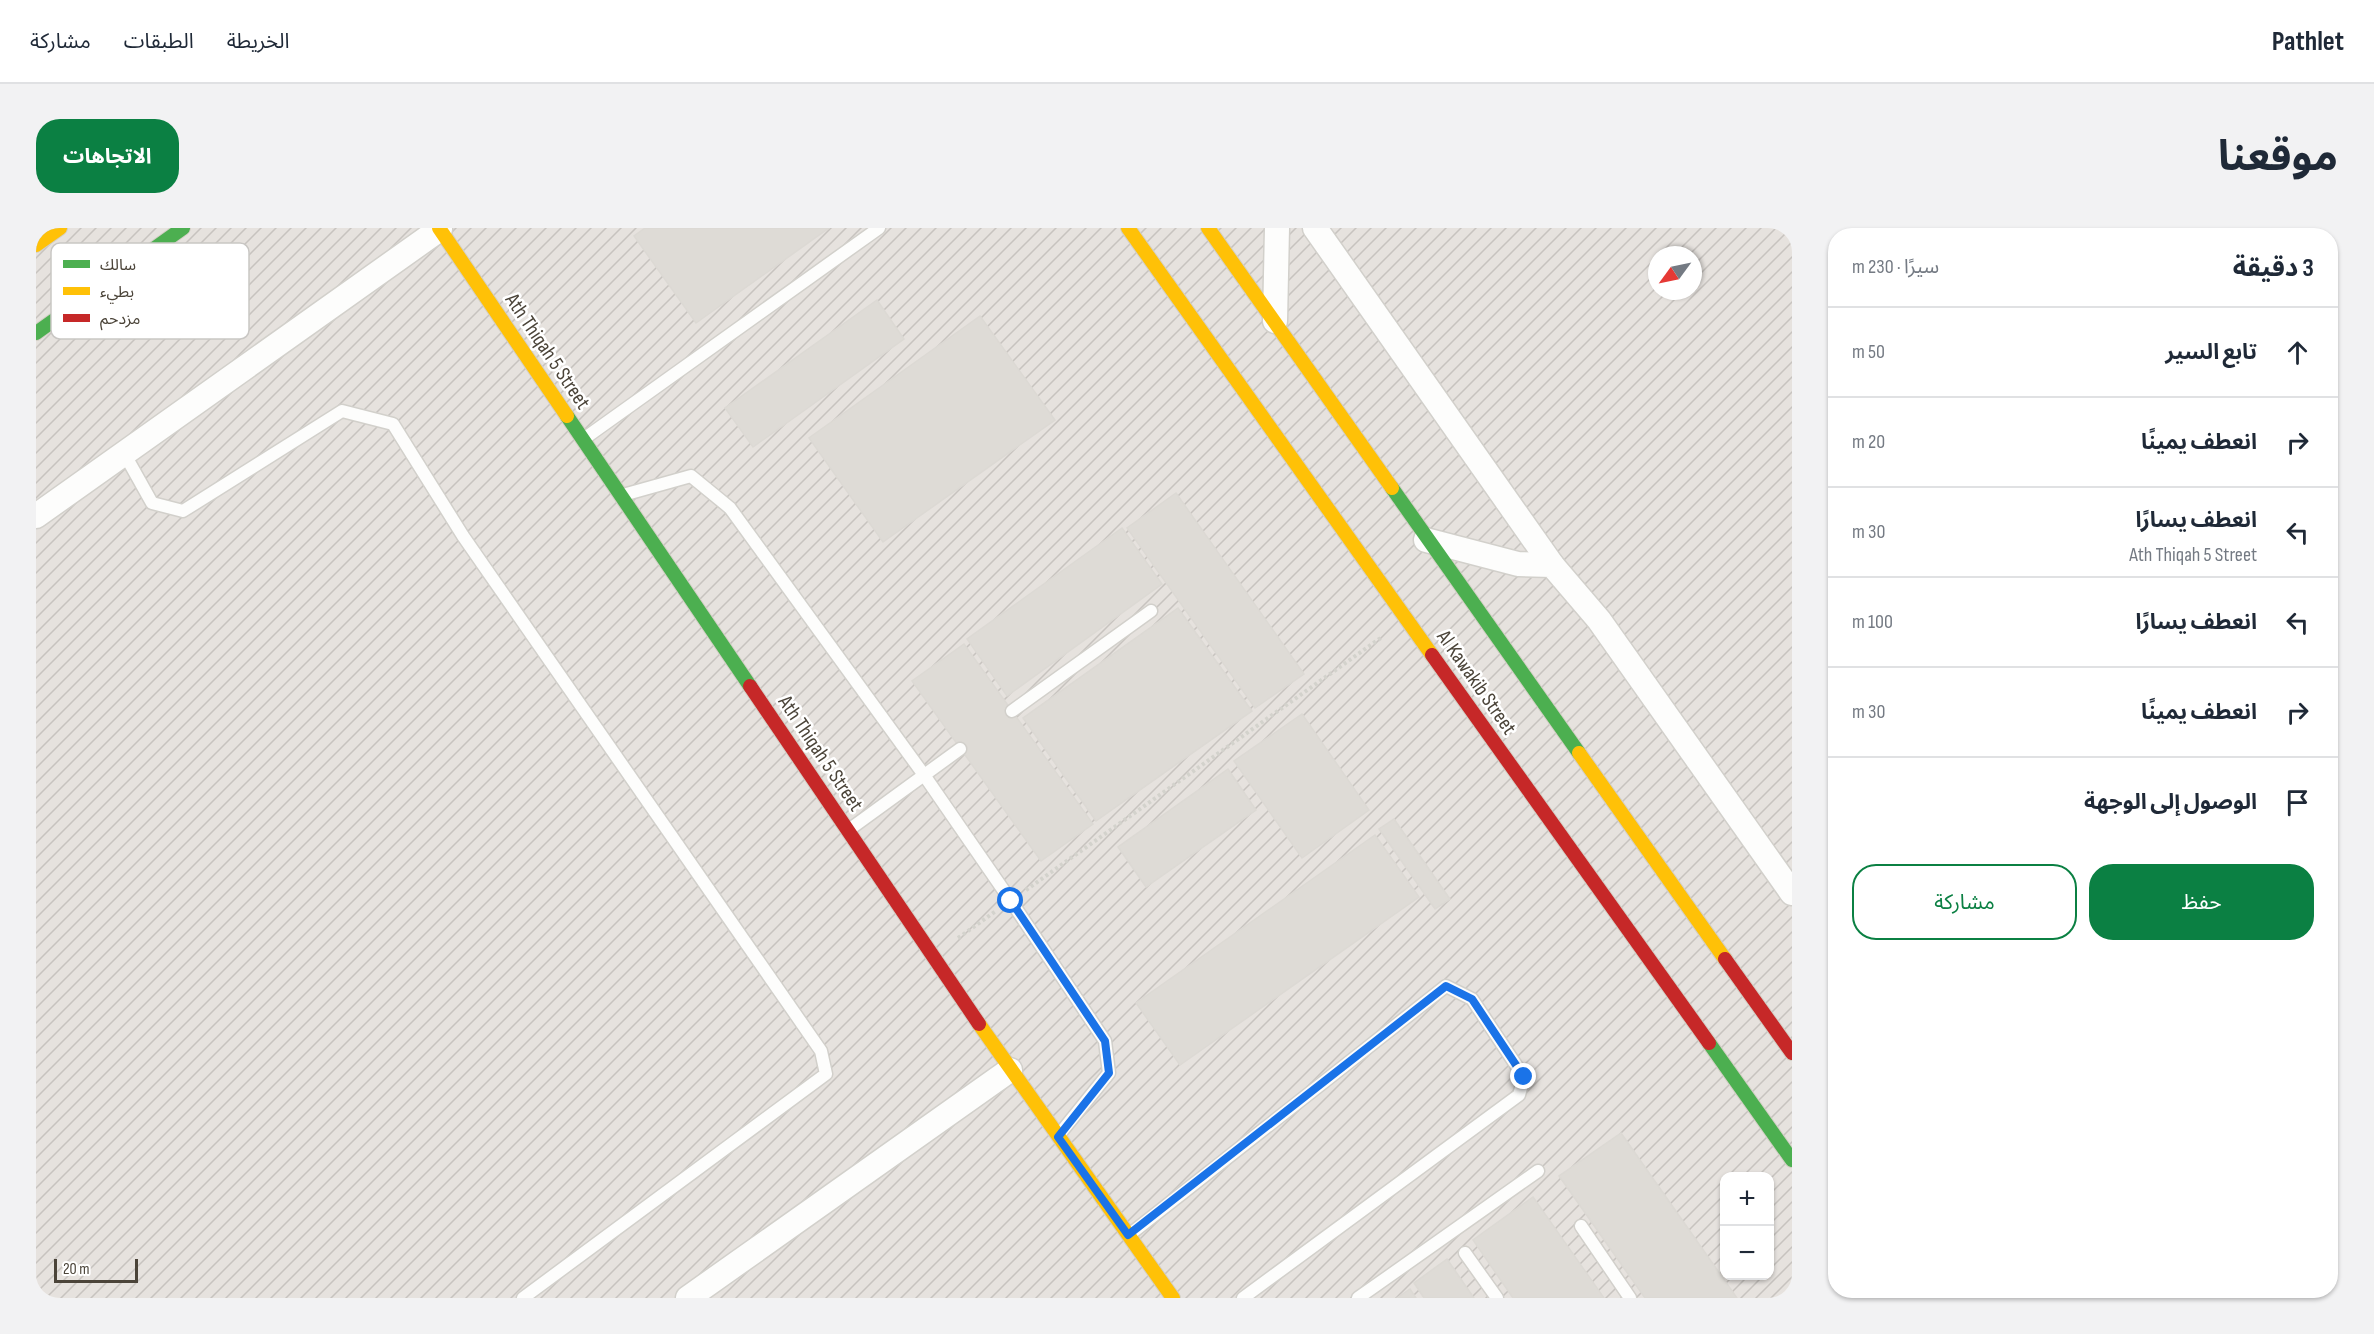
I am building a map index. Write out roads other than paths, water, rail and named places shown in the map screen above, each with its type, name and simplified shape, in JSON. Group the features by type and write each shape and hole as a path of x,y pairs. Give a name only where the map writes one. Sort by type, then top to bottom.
{"street":[{"path":"36,245 60,228"},
{"path":"162,243 183,228"},
{"name":"Al Kawakib Street","path":"1128,228 1792,1160"},
{"name":"Al Kawakib Street","path":"1208,228 1426,540 1792,1053"},
{"path":"1275,321 1277,228"},
{"path":"1315,228 1552,565 1599,620 1792,892"},
{"path":"36,516 440,229"},
{"name":"Ath Thiqah 5 Street","path":"440,229 1010,1070 1173,1298"},
{"path":"36,333 51,322"},
{"path":"1426,540 1518,564 1552,565"},
{"path":"688,1298 1010,1070"}],"lane":[{"path":"583,439 879,228"},
{"path":"124,453 152,503 183,511 342,411 393,424 463,536 821,1051 825,1074 523,1298"},
{"path":"621,495 691,476 730,508 924,775 1011,901 1105,1041 1109,1073 1058,1137"},
{"path":"1012,711 1151,611"},
{"path":"848,830 960,749"},
{"path":"1128,1235 1446,986 1472,999 1524,1077 1519,1095 1243,1298"},
{"path":"1358,1298 1538,1171"},
{"path":"1581,1226 1630,1298"},
{"path":"1465,1252 1497,1298"}]}
